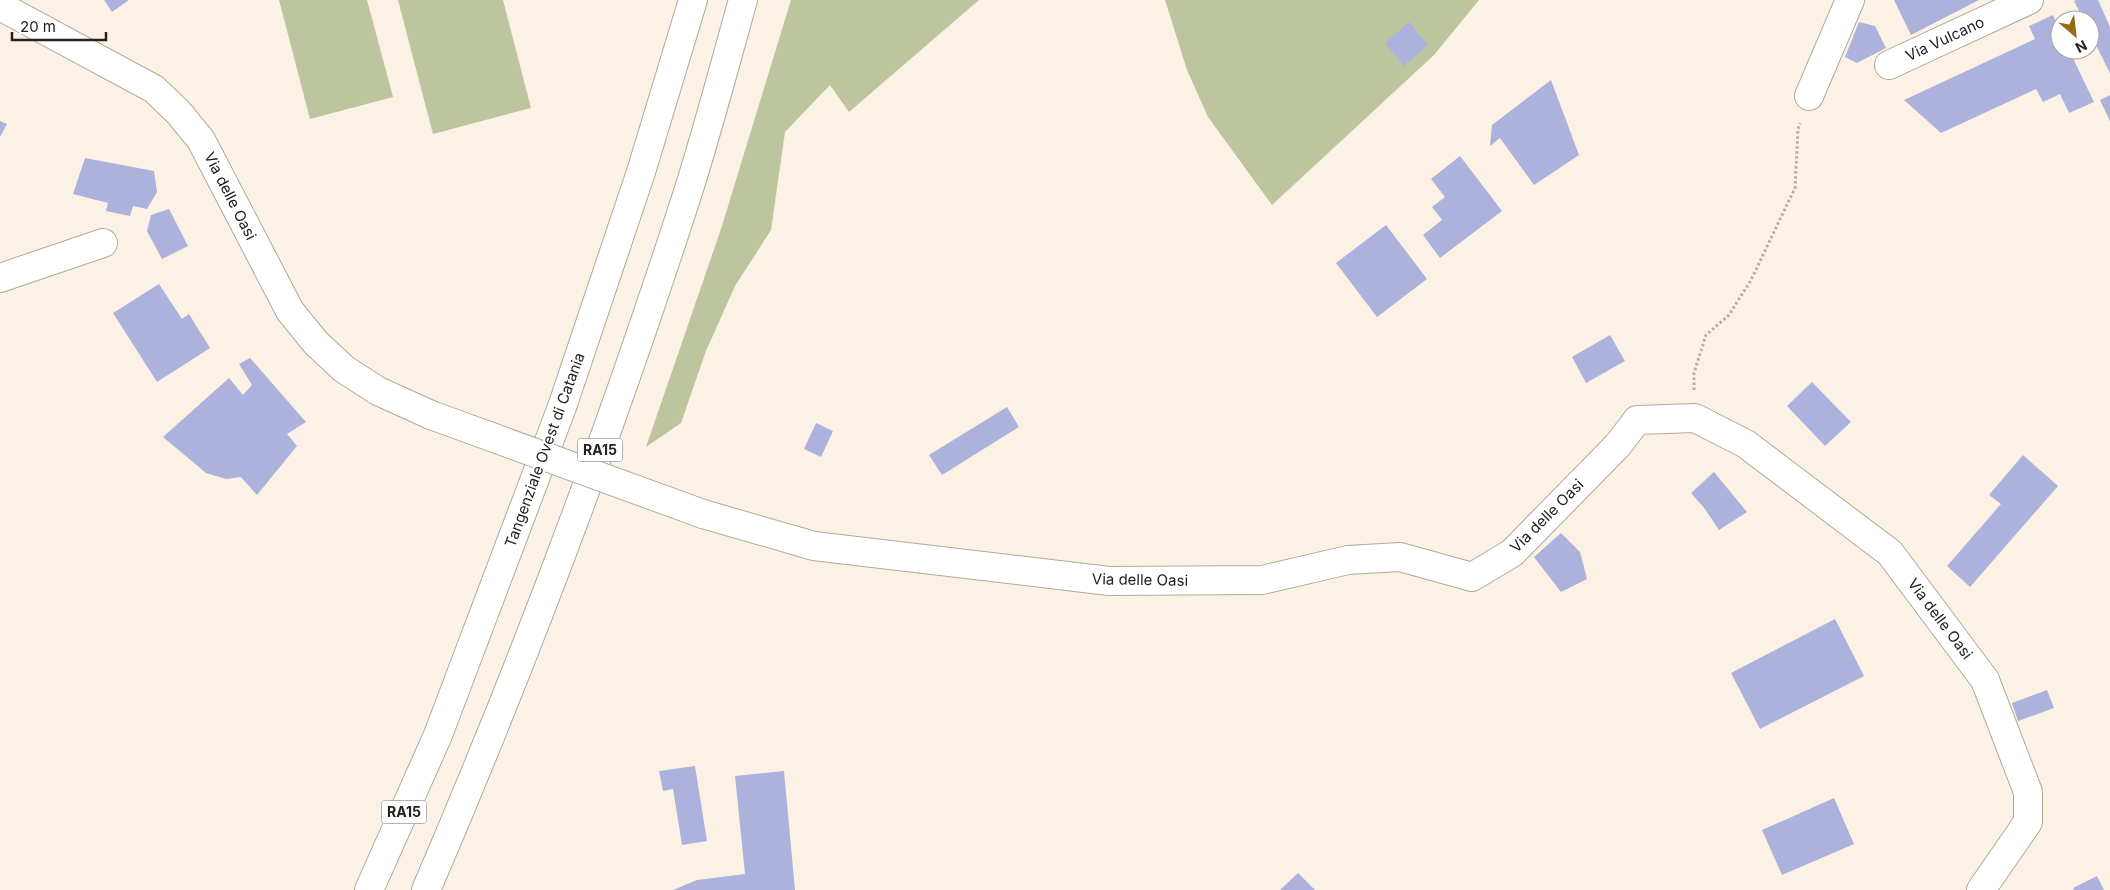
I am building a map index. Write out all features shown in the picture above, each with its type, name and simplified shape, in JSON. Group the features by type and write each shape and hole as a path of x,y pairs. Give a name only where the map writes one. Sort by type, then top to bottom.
{"main road":[{"name":"Tangenziale Ovest di Catania","path":"369,890 438,735 562,407 641,172 693,0"},
{"name":"RA15","path":"426,890 481,762 607,432 688,190 743,0"},
{"path":"1809,96 1850,0"},
{"name":"Via Vulcano","path":"1889,65 2028,0"},
{"name":"Via delle Oasi","path":"0,6 154,89 179,114 201,140 290,311 316,343 351,374 378,391 431,416 703,514 814,546 1109,581 1262,580 1348,560 1400,557 1472,577 1512,553 1618,445 1637,420 1695,418 1746,444 1890,553 1986,680 2028,792 2028,822 1981,890"},
{"path":"0,278 103,243"}],"path":[{"path":"1695,418 1694,373 1706,335 1729,315 1751,280 1795,188 1798,129 1809,96"}],"green space":[{"path":"279,0 367,0 393,97 310,119"},
{"path":"398,0 503,0 531,108 433,134"},
{"path":"791,0 979,0 849,112 830,85 785,132 771,230 735,286 706,351 681,423 646,447 721,229"},
{"path":"1165,0 1479,0 1434,55 1272,205 1208,117 1187,70"}],"building":[{"path":"104,0 129,0 112,12"},
{"path":"1894,0 1979,0 1911,35"},
{"path":"2098,0 2110,27 2110,73 2100,53 2100,10 2079,10 2074,1"},
{"path":"2050,16 2050,60 2074,60 2094,102 2069,113 2060,94 2043,102 2036,89 1941,133 1904,100 2035,39 2029,26"},
{"path":"1409,22 1428,45 1404,66 1385,43"},
{"path":"1859,22 1875,26 1886,48 1857,63 1845,57"},
{"path":"1551,80 1579,155 1534,185 1500,138 1490,146 1492,125"},
{"path":"2110,95 2110,121 2100,100"},
{"path":"0,121 7,124 0,137"},
{"path":"1460,156 1502,211 1440,258 1423,235 1442,220 1432,207 1445,197 1431,179"},
{"path":"85,158 154,171 157,192 147,209 133,206 130,216 106,211 108,203 73,194"},
{"path":"169,209 188,246 162,259 147,231 151,215"},
{"path":"1386,225 1427,279 1377,317 1336,263"},
{"path":"159,284 182,319 189,314 210,348 157,382 113,313"},
{"path":"1610,335 1625,361 1586,383 1572,357"},
{"path":"250,358 306,422 287,434 297,446 257,495 241,477 226,479 206,473 163,437 229,378 243,395 252,385 239,364"},
{"path":"1812,382 1851,422 1825,446 1787,406"},
{"path":"1007,407 1019,427 942,475 929,455"},
{"path":"816,423 833,431 821,457 804,449"},
{"path":"2023,455 2058,486 1970,587 1947,566 2001,504 1989,495"},
{"path":"1714,472 1747,512 1719,530 1705,509 1691,493"},
{"path":"1561,533 1580,552 1587,579 1561,592 1534,557"},
{"path":"1835,619 1864,676 1760,729 1731,673"},
{"path":"2047,690 2054,708 2018,721 2012,703"},
{"path":"695,766 707,841 682,845 673,789 663,791 659,771"},
{"path":"784,771 795,890 673,890 697,880 745,874 735,776"},
{"path":"1834,798 1854,844 1782,875 1762,830"},
{"path":"1298,873 1315,890 1280,890"},
{"path":"2097,876 2104,890 2074,890 2073,888"}]}
